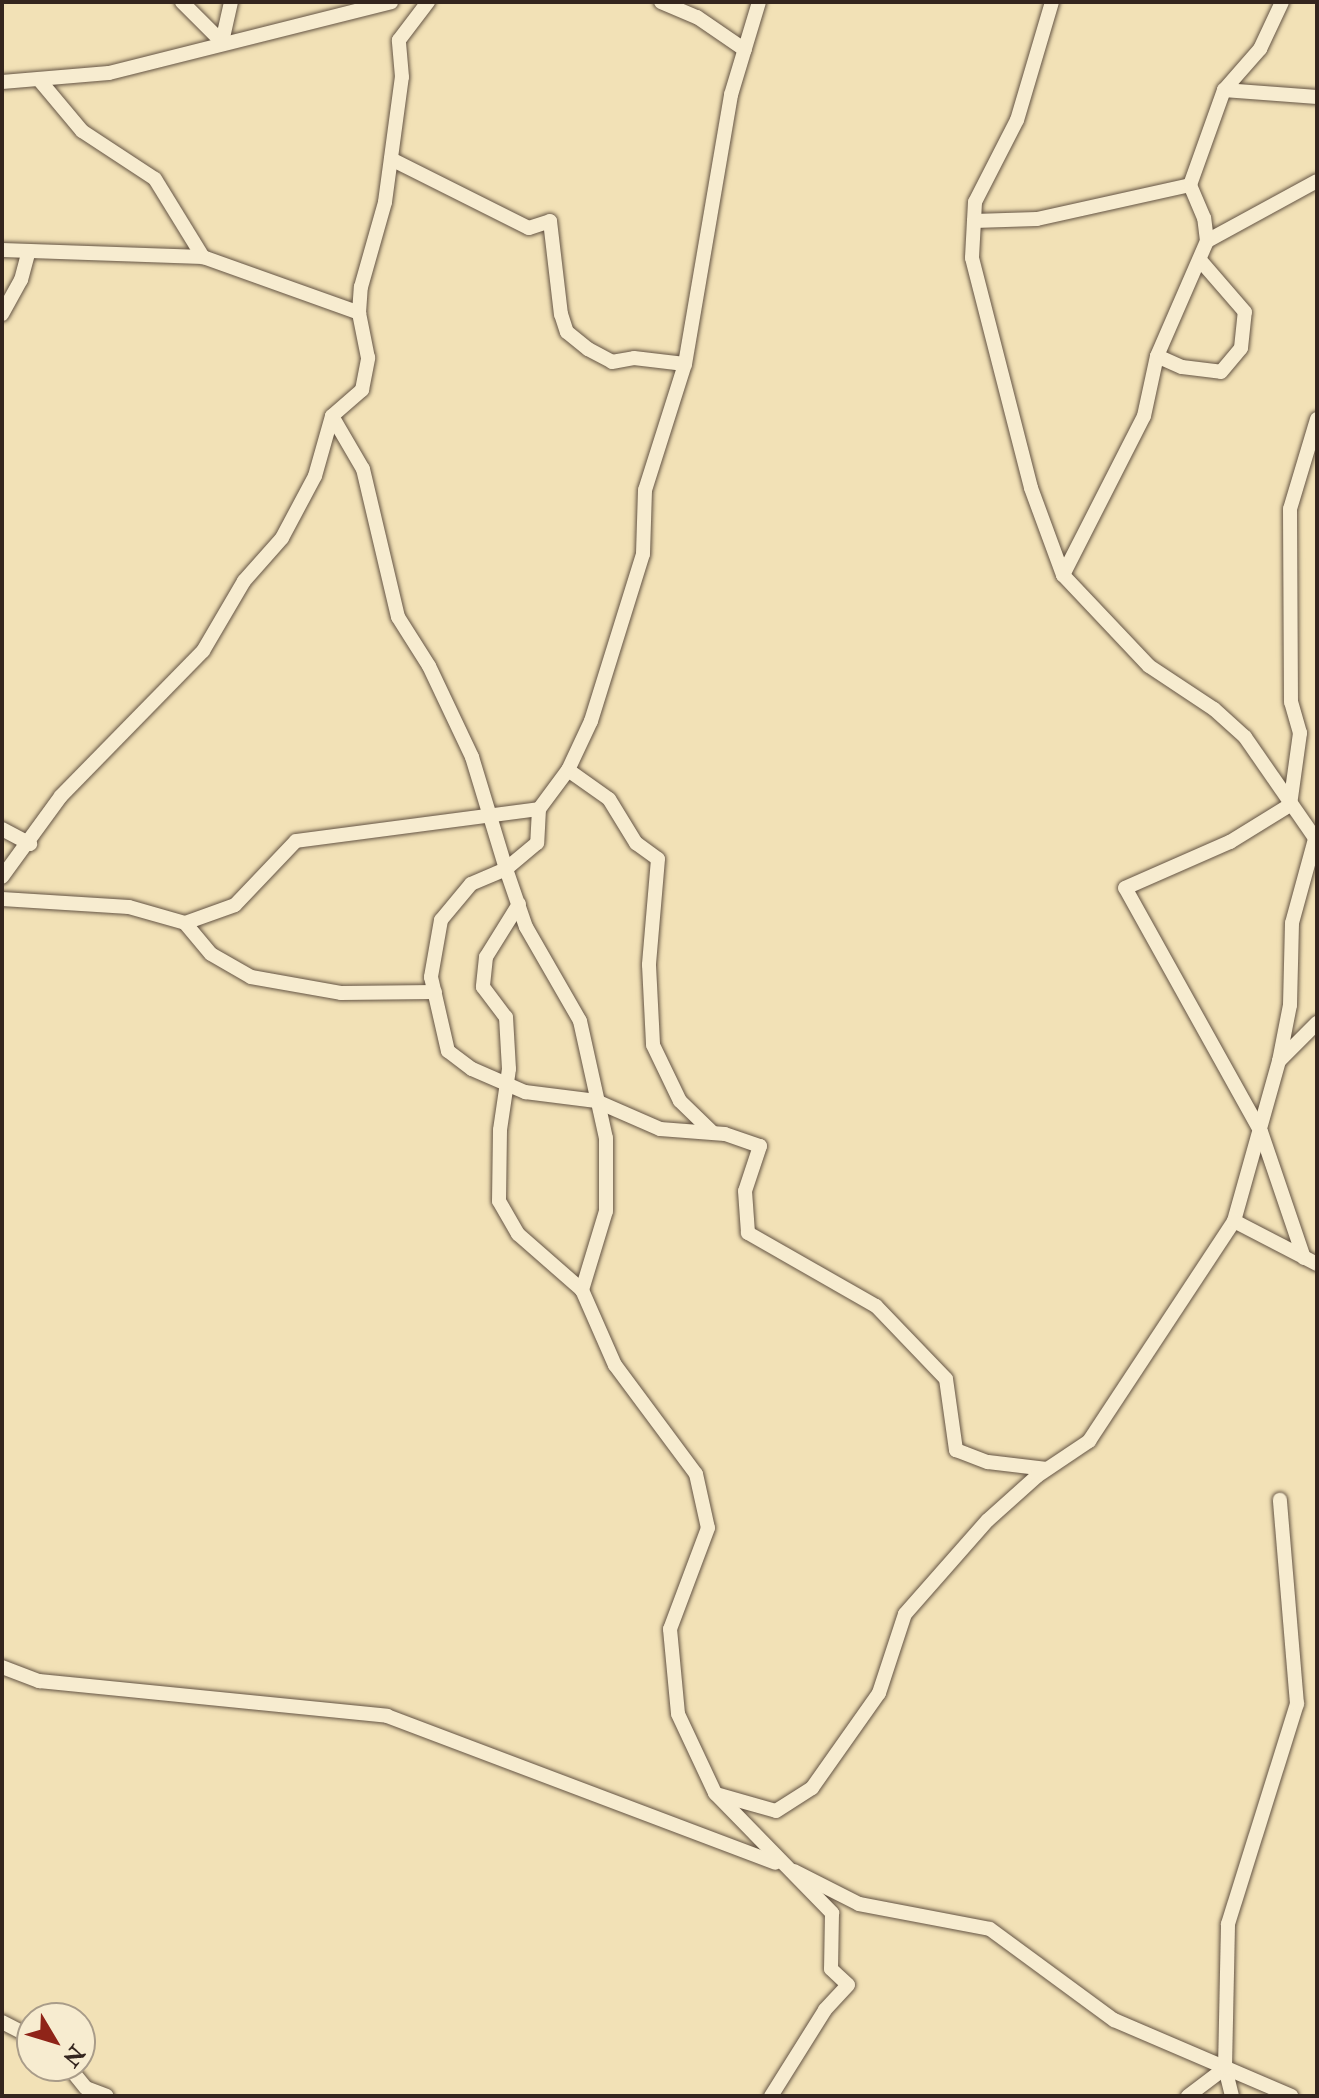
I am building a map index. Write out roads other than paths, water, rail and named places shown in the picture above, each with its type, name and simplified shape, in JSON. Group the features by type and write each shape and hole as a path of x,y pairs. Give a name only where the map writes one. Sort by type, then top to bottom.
{"street":[{"path":"182,2 222,42"},
{"path":"222,42 231,2"},
{"path":"2,82 41,82 109,73 222,42 391,2"},
{"path":"2,877 30,844 61,796 203,651 244,581 282,538 315,476 332,416 362,390 368,358 359,313 391,159 402,77 399,40 428,2"},
{"path":"661,2 697,17 745,50"},
{"path":"759,2 731,95 685,364 645,490 643,554 591,721 568,770 539,809 537,843 506,869 471,884 441,920 431,977 448,1051 508,1085 525,1092 596,1101 660,1129 712,1132 760,1146 745,1191 748,1233 876,1306 946,1379 956,1450 988,1462 1047,1469"},
{"path":"715,1793 776,1811 812,1788 879,1693 905,1614 988,1520 1047,1469 1089,1441 1234,1221 1261,1132 1290,1005 1292,923 1316,840 1245,737 1214,709 1149,666 1063,575 995,362 972,258 975,202 1017,120 1052,2"},
{"path":"1063,575 1144,416 1157,356 1207,241 1204,218 1190,185 1224,90 1260,49 1282,2"},
{"path":"41,82 82,131 155,179 203,257"},
{"path":"1224,90 1317,97"},
{"path":"391,159 529,228 550,221 561,314 567,332 588,349 612,362 634,358 685,364"},
{"path":"1207,241 1317,181"},
{"path":"974,221 1037,219 1190,185"},
{"path":"2,250 203,257 359,313"},
{"path":"2,314 21,280 29,251"},
{"path":"1157,356 1182,367 1221,372 1241,348 1245,312 1200,260"},
{"path":"332,416 363,469 398,617 451,709 519,904 548,968 580,1021 606,1138 606,1211 582,1290"},
{"path":"1290,805 1300,733 1291,702 1290,509 1317,419"},
{"path":"568,770 609,799 636,843 658,859 649,965 653,1045 680,1101 712,1132"},
{"path":"1290,805 1230,842 1125,888 1261,1132 1311,1261"},
{"path":"185,923 235,905 296,841 539,809"},
{"path":"2,829 30,844"},
{"path":"2,899 129,907 185,923 211,954 251,977 341,993 435,992"},
{"path":"519,904 486,957 483,987 506,1017 508,1085 499,1201 518,1234 582,1290 615,1365 696,1474 708,1528 670,1629 678,1714 715,1793 779,1864 832,1913 831,1969 848,1985 825,2010 771,2096"},
{"path":"1279,1061 1317,1023"},
{"path":"1234,1221 1311,1261"},
{"path":"1232,2096 1225,2068 1228,1924 1297,1704 1280,1500"},
{"path":"2,1667 39,1681 387,1716 779,1864 859,1904 990,1929 1114,2020 1291,2096"},
{"path":"1188,2096 1225,2068"},
{"path":"81,2082 86,2088 107,2096"}]}
